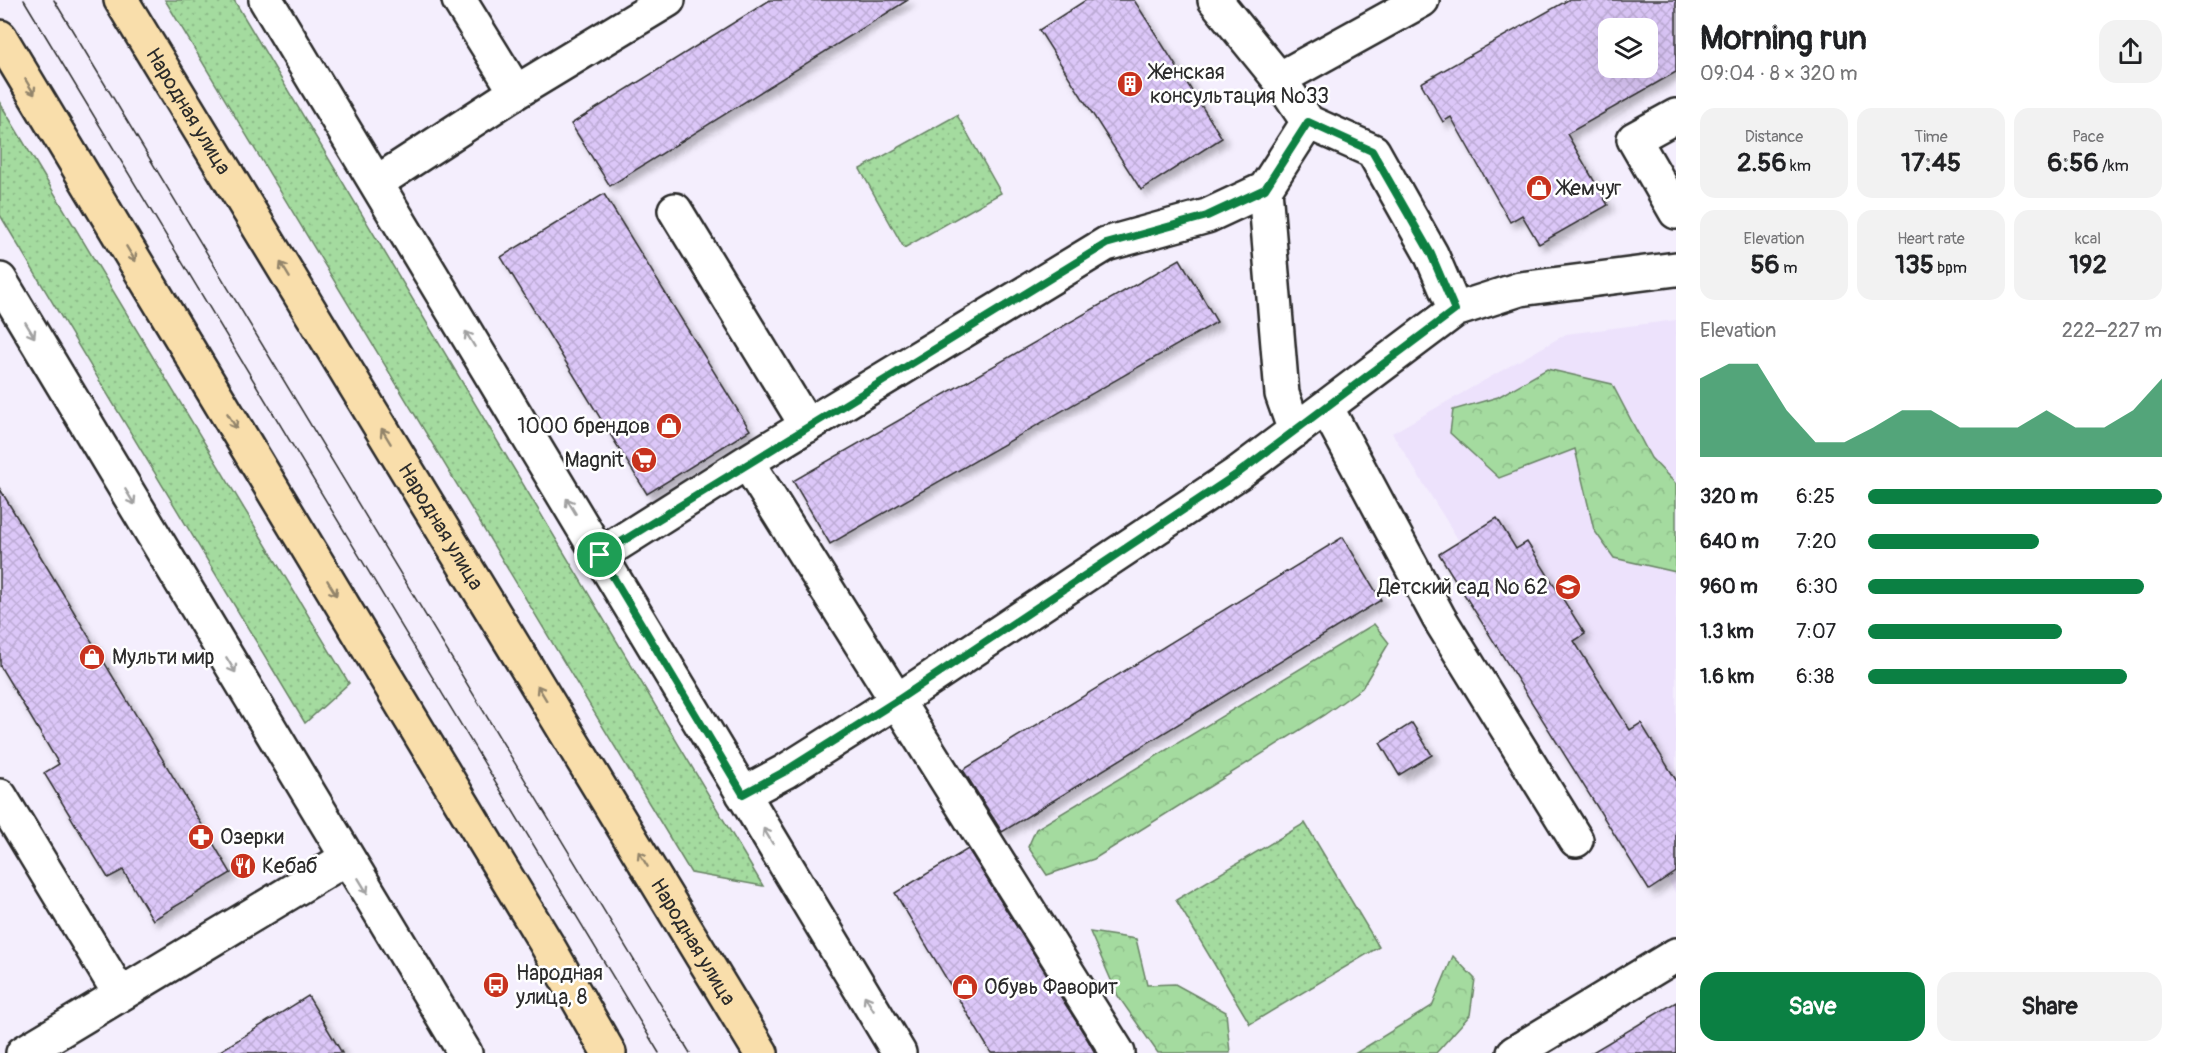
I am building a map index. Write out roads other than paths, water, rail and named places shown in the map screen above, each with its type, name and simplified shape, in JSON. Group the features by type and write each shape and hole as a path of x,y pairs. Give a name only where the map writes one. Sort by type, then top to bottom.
{"main road":[{"name":"Народная улица","path":"121,0 761,1053"},
{"path":"0,37 533,922 609,1053"}],"street":[{"path":"266,0 899,1053"},
{"path":"459,0 516,92"},
{"path":"376,183 516,92 668,0"},
{"path":"1215,0 1279,79 1308,122 1372,151 1431,254 1455,310"},
{"path":"1279,79 1422,0"},
{"path":"1676,116 1634,139 1676,212"},
{"path":"600,555 747,462 1106,244 1207,216 1265,189 1308,122"},
{"path":"1265,189 1282,394 1295,430"},
{"path":"675,210 807,426"},
{"path":"743,794 784,772 898,700 1237,474 1455,310 1520,290 1676,269"},
{"path":"0,280 465,1053"},
{"path":"1326,407 1439,618 1576,840"},
{"path":"747,462 1118,1053"},
{"path":"0,796 120,994"},
{"path":"23,1053 347,858"},
{"path":"1514,1053 1676,955"}],"tram line":[{"path":"24,0 659,1053"},
{"path":"54,0 690,1053"}],"place":[{"name":"Женская консультация №33","path":"1130,84"},
{"name":"Жемчуг","path":"1539,188"},
{"name":"1000 брендов","path":"669,426"},
{"name":"Magnit","path":"644,460"},
{"name":"Детский сад № 62","path":"1568,587"},
{"name":"Мульти мир","path":"92,657"},
{"name":"Озерки","path":"201,837"},
{"name":"Кебаб","path":"243,866"},
{"name":"Народная улица, 8","path":"496,985"},
{"name":"Обувь Фаворит","path":"965,987"}]}
